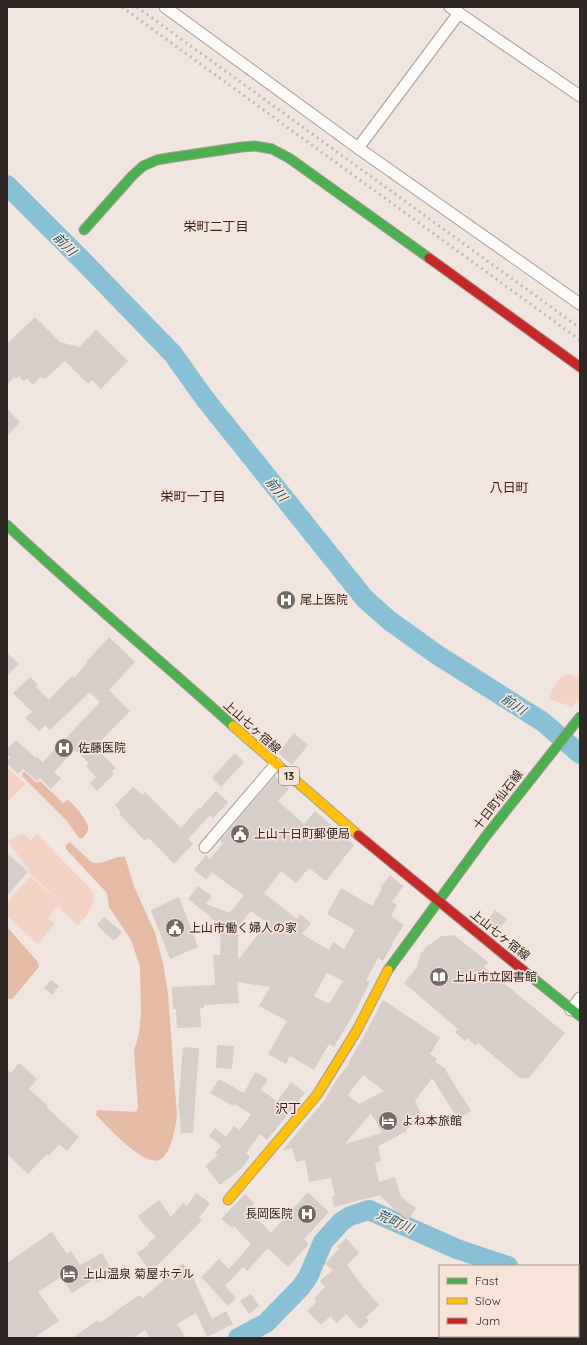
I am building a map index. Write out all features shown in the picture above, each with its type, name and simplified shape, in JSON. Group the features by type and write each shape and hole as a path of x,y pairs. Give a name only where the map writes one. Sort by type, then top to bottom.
{"main road":[{"path":"84,230 132,176 143,166 157,160 168,158 242,147 267,147 289,158 570,358 580,367"},
{"name":"上山七ヶ宿線","path":"7,525 40,556 166,665 371,847 576,1013"},
{"name":"十日町仙石線","path":"228,1200 317,1095 357,1030 388,970 486,836 577,721"}],"street":[{"path":"165,7 358,148 580,304"},
{"path":"358,148 454,10 580,96"},
{"path":"205,846 276,764"},
{"path":"576,1013 580,998"}],"shaded area":[{"path":"568,674 580,678 580,697 572,707 550,699 556,684 561,678"},
{"path":"7,767 25,784 8,801 7,800"},
{"path":"23,772 25,772 37,783 40,781 63,803 68,800 76,808 88,826 88,831 83,838 79,838 67,821 22,776"},
{"path":"24,834 31,841 37,834 92,890 92,905 88,913 78,925 59,908 62,903 30,874 8,842 18,835"},
{"path":"70,842 91,862 101,863 125,857 134,886 155,933 163,963 168,994 177,1116 170,1147 159,1160 152,1160 144,1157 135,1151 96,1115 97,1110 136,1112 138,1107 134,1051 139,1034 141,1014 140,967 131,940 109,907 107,893 66,849 66,845"},
{"path":"30,876 61,903 48,918 55,924 38,944 7,916 7,903"},
{"path":"7,927 38,962 39,967 12,999 7,998"}],"building":[{"path":"35,317 60,342 79,347 96,330 128,361 101,389 92,380 88,384 65,361 45,379 41,377 33,385 27,378 24,381 19,376 16,379 14,377 7,385 7,344"},
{"path":"7,409 20,422 7,436"},
{"path":"109,637 135,662 109,690 130,711 95,747 116,768 112,771 114,774 97,791 90,783 96,777 86,766 89,763 75,750 54,772 61,778 51,789 40,778 37,781 23,769 18,774 7,763 10,757 7,754 7,749 16,740 36,758 37,757 43,762 100,702 90,692 50,730 45,725 39,731 25,718 32,712 13,693 30,677 38,685 36,687 49,700 72,676 74,678 87,663 86,662"},
{"path":"7,653 19,664 7,676"},
{"path":"294,733 308,745 292,765 278,753"},
{"path":"235,753 244,762 221,787 212,778"},
{"path":"275,776 289,789 278,801 304,824 315,811 354,845 326,881 309,868 296,883 281,871 264,893 297,919 300,914 311,923 302,934 329,950 333,942 344,949 355,930 327,914 341,888 372,906 382,889 380,888 390,875 403,886 392,902 397,905 391,916 404,925 392,943 393,944 383,961 378,958 366,980 370,982 356,1010 334,1047 329,1044 314,1070 290,1056 286,1064 268,1054 287,1021 259,1006 270,987 237,982 239,1003 204,1005 204,1008 200,1008 201,1027 177,1028 176,1009 173,1009 172,987 215,985 213,955 220,955 221,923 211,919 211,917 188,899 198,886 212,896 206,904 230,913 244,895 212,872 206,880 194,870 206,855 210,859 223,843 220,841","holes":["251,911 267,923 238,960 238,927","327,973 343,981 329,1004 314,996"]},
{"path":"133,787 142,795 145,792 181,828 216,791 228,802 213,818 210,815 188,839 193,844 174,864 151,840 148,838 145,841 119,814 121,812 115,805"},
{"path":"7,853 28,872 7,896"},
{"name":"上山市働く婦人の家","path":"179,897 198,947 170,959 151,910"},
{"path":"495,910 507,919 498,930 487,921"},
{"path":"104,917 122,932 114,941 97,925"},
{"path":"454,935 488,962 484,967 565,1033 529,1078 520,1078 478,1043 476,1046 467,1038 465,1041 455,1032 458,1029 404,983 417,967 420,955 427,946 442,936"},
{"path":"51,980 59,986 52,995 44,988"},
{"path":"383,1000 440,1038 430,1054 437,1059 435,1062 446,1069 471,1111 458,1119 432,1078 415,1101 424,1121 406,1129 407,1131 378,1146 381,1161 375,1163 379,1182 395,1177 401,1197 416,1208 408,1220 380,1195 334,1207 332,1197 335,1196 331,1178 309,1182 305,1160 296,1162 292,1148 282,1151 324,1101 337,1079 349,1064 348,1063","holes":["363,1075 384,1091 359,1104 348,1095","371,1113 382,1133 345,1144"]},
{"path":"217,1045 234,1046 232,1069 216,1068"},
{"path":"183,1047 199,1048 193,1133 181,1133 178,1109"},
{"path":"19,1063 37,1079 29,1089 48,1106 47,1108 79,1137 67,1151 59,1144 49,1156 47,1154 28,1174 7,1154 7,1069 11,1073"},
{"path":"255,1072 268,1079 261,1090 277,1101 291,1082 305,1093 267,1140 260,1134 246,1153 250,1157 241,1169 220,1185 205,1166 218,1155 215,1153 221,1146 209,1136 215,1128 226,1137 234,1126 240,1130 251,1114 210,1093 219,1079 244,1093"},
{"path":"308,1192 329,1212 304,1239 309,1244 288,1267 268,1248 247,1271 243,1267 225,1286 236,1298 228,1306 201,1277 219,1259 229,1269 251,1244 234,1226 232,1228 221,1219 245,1194 254,1203 249,1210 271,1233"},
{"path":"196,1193 210,1203 199,1218 202,1220 151,1272 137,1253 149,1245 148,1243 156,1237 144,1225 138,1216 159,1200 171,1217 183,1203 187,1206"},
{"path":"52,1232 67,1254 71,1251 80,1265 102,1253 114,1273 96,1283 94,1279 72,1293 61,1277 38,1292 59,1321 34,1338 7,1338 7,1263"},
{"path":"346,1238 359,1253 347,1265 379,1305 366,1317 369,1321 360,1329 346,1314 337,1323 330,1316 321,1325 307,1311 316,1302 314,1299 325,1287 320,1281 333,1270 325,1264 339,1249 337,1247"},
{"path":"183,1263 190,1271 212,1319 226,1311 233,1324 207,1337 196,1313 177,1324 186,1338 150,1338 145,1330 133,1338 72,1338 98,1320 100,1323 139,1295 143,1298"},
{"path":"251,1294 259,1306 249,1314 240,1301"}],"waterway":[{"name":"前川","path":"7,185 173,354 205,399 365,599 390,621 436,654 543,722 580,754"},
{"name":"荒町川","path":"238,1338 266,1323 301,1287 308,1277 323,1242 341,1222 350,1216 369,1210 457,1249 505,1265"}],"railway":[{"path":"122,7 580,340"},
{"path":"137,7 580,328"}],"traffic: fast":[{"path":"84,230 132,176 143,166 157,160 168,158 255,146 272,149 289,158 429,258"},
{"path":"7,525 233,726"},
{"path":"388,970 486,836 580,717"},
{"path":"524,971 580,1016"}],"traffic: slow":[{"path":"233,726 358,835"},
{"path":"228,1200 317,1095 357,1030 388,970"}],"traffic: jam":[{"path":"429,258 580,367"},
{"path":"358,835 524,971"}],"place":[{"name":"尾上医院","path":"286,600"},
{"name":"佐藤医院","path":"64,748"},
{"name":"上山十日町郵便局","path":"240,834"},
{"name":"上山市働く婦人の家","path":"175,928"},
{"name":"上山市立図書館","path":"439,977"},
{"name":"よね本旅館","path":"388,1121"},
{"name":"長岡医院","path":"307,1214"},
{"name":"上山温泉 菊屋ホテル","path":"69,1274"}],"district":[{"name":"栄町二丁目","path":"216,226"},
{"name":"八日町","path":"509,487"},
{"name":"栄町一丁目","path":"193,496"},
{"name":"沢丁","path":"288,1108"}]}
